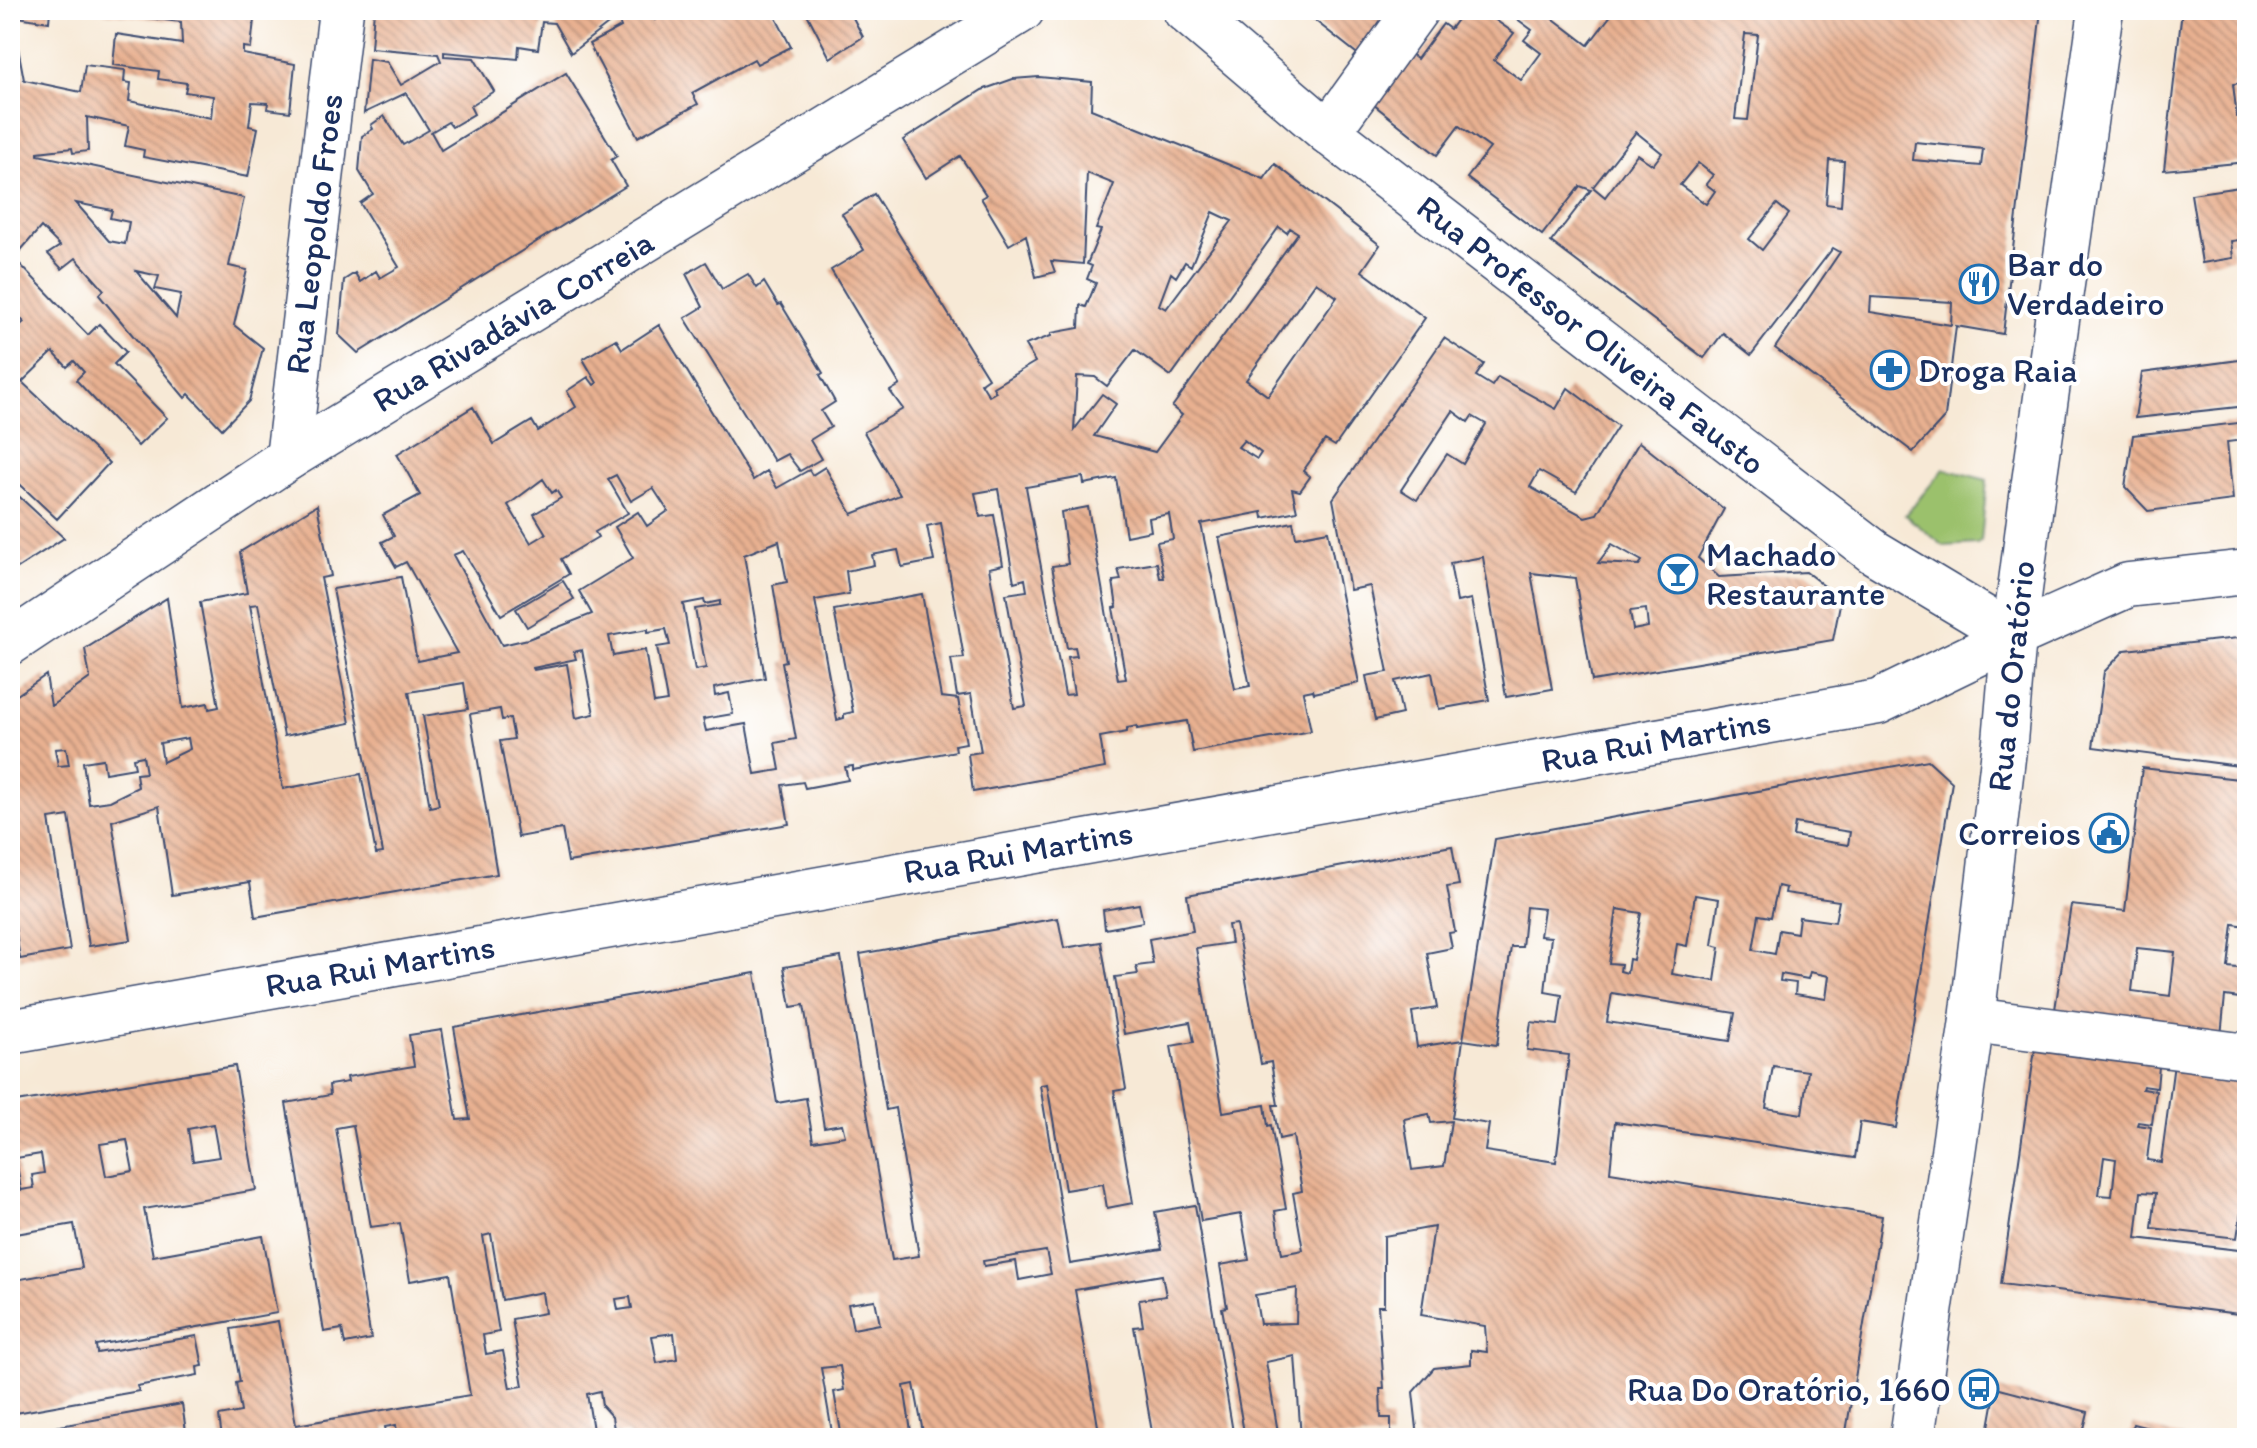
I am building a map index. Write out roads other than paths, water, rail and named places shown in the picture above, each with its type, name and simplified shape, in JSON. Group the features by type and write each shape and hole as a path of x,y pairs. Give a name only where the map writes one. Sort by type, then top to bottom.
{"street":[{"name":"Rua Leopoldo Froes","path":"288,458 341,10"},
{"name":"Rua Rivadávia Correia","path":"10,643 288,458 1022,10"},
{"name":"Rua Professor Oliveira Fausto","path":"1185,10 1328,132 1874,552 2014,636"},
{"path":"1328,132 1416,10"},
{"name":"Rua do Oratório","path":"1912,1438 1972,1020 2005,741 2014,636 2101,10"},
{"name":"Rua Rui Martins","path":"10,1032 1878,702 2128,585 2247,572"},
{"path":"1972,1020 2247,1056"}],"place":[{"name":"Bar do Verdadeiro","path":"1979,284"},
{"name":"Droga Raia","path":"1890,370"},
{"name":"Machado Restaurante","path":"1678,574"},
{"name":"Correios","path":"2109,833"},
{"name":"Rua Do Oratório, 1660","path":"1979,1389"}]}
